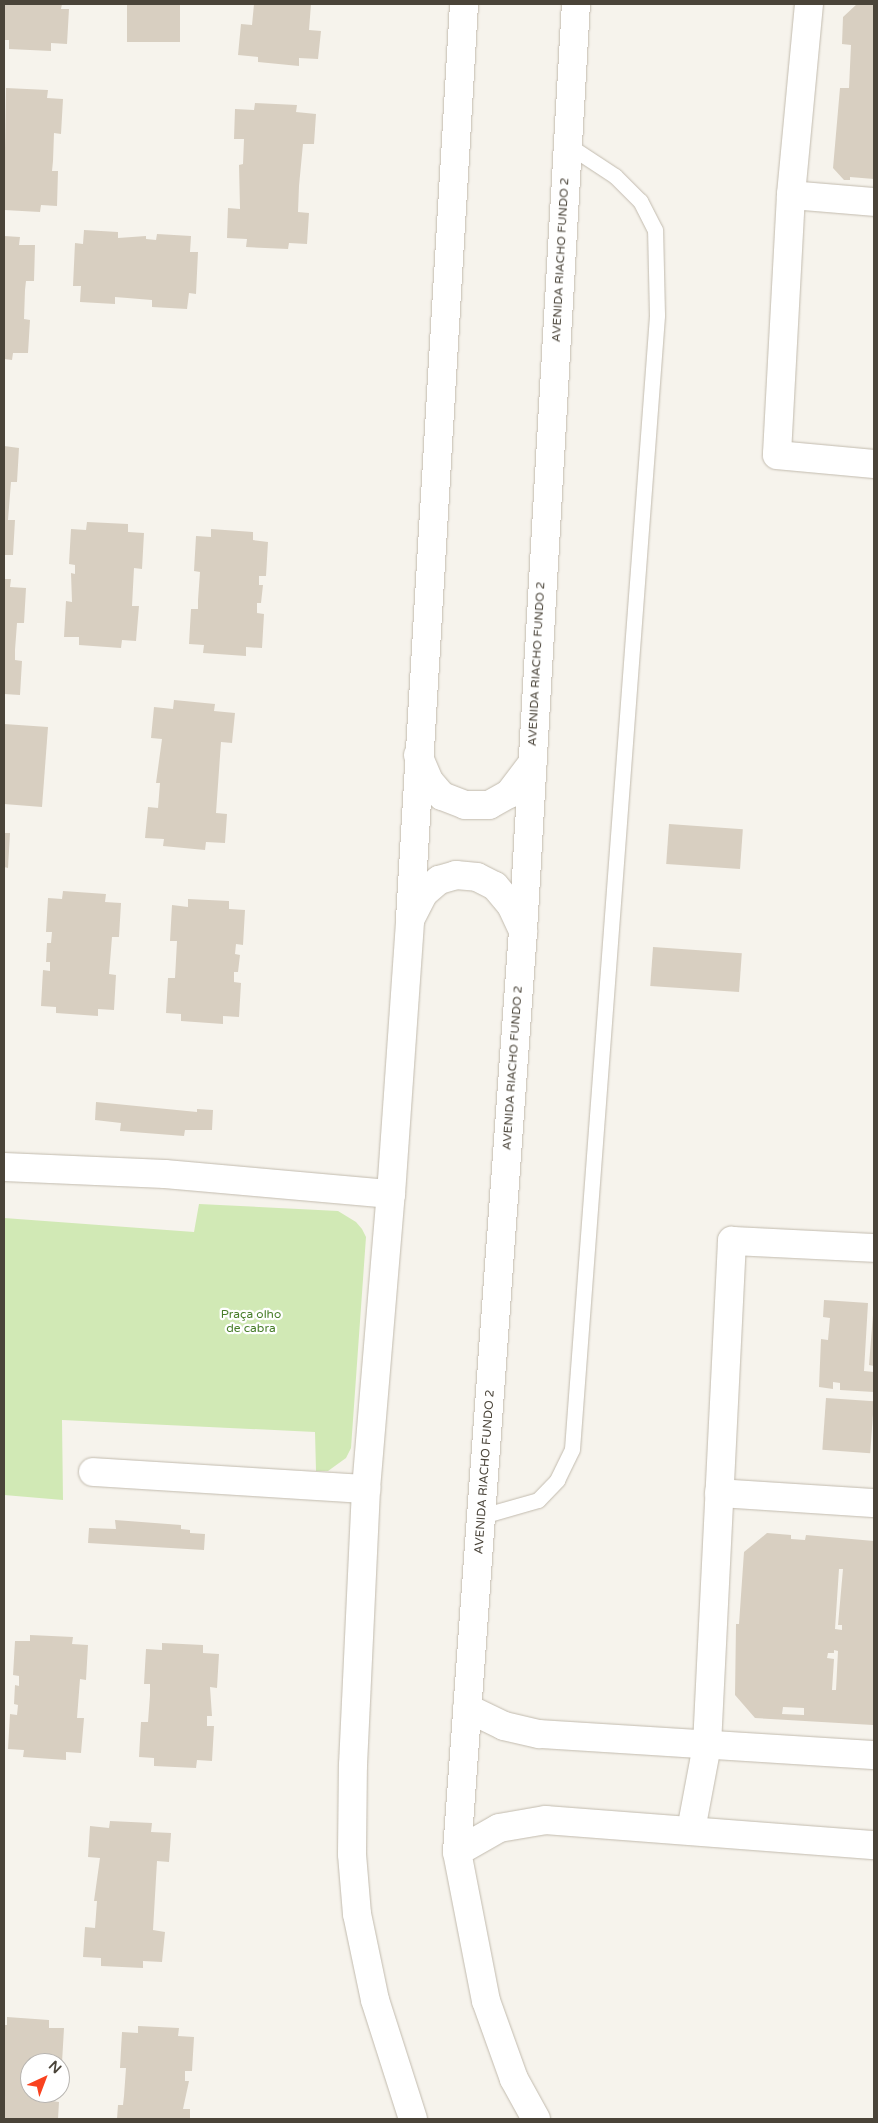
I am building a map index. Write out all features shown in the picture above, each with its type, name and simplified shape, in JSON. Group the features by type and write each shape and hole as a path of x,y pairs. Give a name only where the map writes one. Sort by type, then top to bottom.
{"street":[{"path":"413,2119 375,2000 357,1914 352,1854 353,1765 366,1488 392,1194 464,4"},
{"name":"AVENIDA RIACHO FUNDO 2","path":"536,2119 514,2078 486,2000 457,1852 523,931 576,4"},
{"path":"809,4 791,195 777,454 874,464"},
{"path":"791,195 874,202"},
{"path":"418,754 428,782 442,796 465,805 489,805 509,794 532,763"},
{"path":"410,919 424,893 439,880 456,875 477,876 495,886 511,905 523,931"},
{"path":"4,1167 165,1174 392,1194"},
{"path":"692,1830 707,1745 732,1241 874,1248"},
{"path":"93,1472 366,1488"},
{"path":"719,1493 874,1503"},
{"path":"467,1708 504,1726 540,1734 874,1755"},
{"path":"457,1852 499,1828 530,1821 692,1830 874,1845"}],"lane":[{"path":"482,1516 538,1500 557,1480 572,1449 657,315 655,230 640,201 615,176 568,145"}],"green space":[{"name":"Praça olho de cabra","path":"199,1204 338,1211 356,1222 362,1229 366,1237 351,1448 346,1458 328,1471 316,1471 315,1432 62,1420 63,1500 4,1495 4,1218 194,1232"}],"building":[{"path":"4,4 62,4 61,9 69,9 67,44 51,43 51,51 9,49 9,40 4,40"},
{"path":"127,4 180,4 180,42 127,42"},
{"path":"254,4 311,4 309,30 321,31 318,59 299,58 299,66 258,62 258,57 238,55 241,24 252,25"},
{"path":"857,4 874,4 874,179 850,177 850,180 844,180 833,168 840,88 849,88 851,45 842,44 843,17"},
{"path":"6,88 48,90 47,98 63,99 61,134 54,133 52,171 58,171 57,206 41,205 40,212 4,210"},
{"path":"255,103 297,105 296,112 316,114 314,144 303,144 299,186 298,212 309,213 307,244 289,243 288,249 246,247 247,239 227,238 228,208 240,209 239,165 243,164 244,139 234,139 235,109 254,110"},
{"path":"84,230 118,232 118,238 146,236 146,239 156,240 157,234 191,236 190,252 198,252 196,294 189,293 187,309 152,307 152,300 115,297 115,304 80,302 81,286 73,286 75,243 83,244"},
{"path":"4,236 20,237 19,245 35,245 34,281 26,281 25,290 24,319 30,320 28,353 13,353 12,360 4,359"},
{"path":"4,446 19,448 17,482 11,482 8,520 15,520 13,555 4,555"},
{"path":"87,522 128,524 128,532 144,533 142,569 134,568 132,606 139,606 136,641 122,640 121,648 79,645 79,637 64,637 66,601 72,602 71,573 75,574 75,565 69,564 71,529 86,530"},
{"path":"211,529 253,532 253,540 268,542 266,576 259,576 259,585 263,585 261,603 257,603 257,613 264,614 262,648 246,647 246,656 203,653 204,645 189,644 191,609 198,609 200,572 194,571 196,536 211,537"},
{"path":"4,579 11,579 10,587 26,588 24,623 17,623 15,650 15,660 22,661 20,695 4,694"},
{"path":"174,700 215,704 214,711 235,713 232,743 221,742 216,813 227,814 225,843 206,842 205,850 163,846 164,839 145,838 148,807 158,808 160,783 156,783 162,739 151,738 154,707 173,709"},
{"path":"4,724 48,727 42,807 4,804"},
{"path":"669,824 743,829 740,869 666,864"},
{"path":"4,833 10,833 8,868 4,867"},
{"path":"63,891 106,894 105,902 121,903 119,937 112,937 109,974 116,975 114,1010 98,1009 98,1016 56,1013 56,1007 41,1006 43,970 50,971 50,962 46,962 47,943 51,943 52,932 46,932 48,898 62,899"},
{"path":"188,899 229,901 229,909 245,910 243,945 236,944 235,954 240,955 238,972 234,972 234,982 241,983 239,1017 223,1016 223,1024 181,1021 181,1014 166,1013 168,978 175,978 177,941 170,941 172,905 188,907"},
{"path":"653,947 742,953 739,992 650,986"},
{"path":"96,1102 197,1112 197,1109 213,1110 212,1130 185,1130 184,1136 120,1131 121,1123 95,1120"},
{"path":"824,1300 868,1303 864,1371 874,1372 874,1392 840,1390 840,1383 833,1382 833,1389 819,1387 821,1339 828,1340 830,1318 823,1317"},
{"path":"874,1315 874,1366 869,1365"},
{"path":"826,1398 874,1401 870,1453 822,1450"},
{"path":"115,1520 181,1525 181,1529 190,1530 190,1533 205,1534 204,1550 88,1543 89,1528 116,1529"},
{"path":"767,1533 791,1535 791,1539 805,1540 806,1535 874,1541 873,1725 755,1718 735,1695 736,1624 739,1624 744,1552","holes":["839,1569 843,1569 838,1625 842,1625 842,1630 835,1629","834,1650 838,1651 836,1690 832,1690 834,1659 827,1658 828,1653 834,1653","783,1707 804,1708 804,1715 782,1714"]},
{"path":"30,1635 73,1637 72,1644 88,1645 86,1680 80,1679 77,1718 84,1718 81,1753 66,1752 66,1760 23,1757 24,1750 8,1749 10,1714 17,1715 18,1705 14,1704 15,1685 19,1686 19,1676 13,1675 15,1641 30,1641"},
{"path":"162,1643 203,1645 203,1653 219,1654 217,1688 210,1687 212,1716 207,1716 207,1726 214,1726 212,1761 197,1760 196,1768 154,1766 154,1758 139,1757 141,1722 148,1722 150,1695 150,1684 144,1684 146,1649 162,1650"},
{"path":"110,1821 152,1823 151,1832 171,1833 169,1862 157,1861 153,1930 165,1932 162,1962 143,1961 143,1968 101,1966 101,1958 83,1957 85,1927 95,1928 97,1901 94,1901 100,1858 88,1857 90,1826 109,1828"},
{"path":"7,2017 49,2020 49,2028 64,2028 63,2053 20,2053 20,2103 59,2103 58,2119 4,2119 4,2025 7,2025"},
{"path":"138,2026 179,2028 178,2036 194,2037 192,2071 185,2071 185,2081 189,2081 183,2109 190,2109 190,2119 117,2119 118,2105 123,2105 126,2068 120,2068 122,2032 138,2033"}]}
